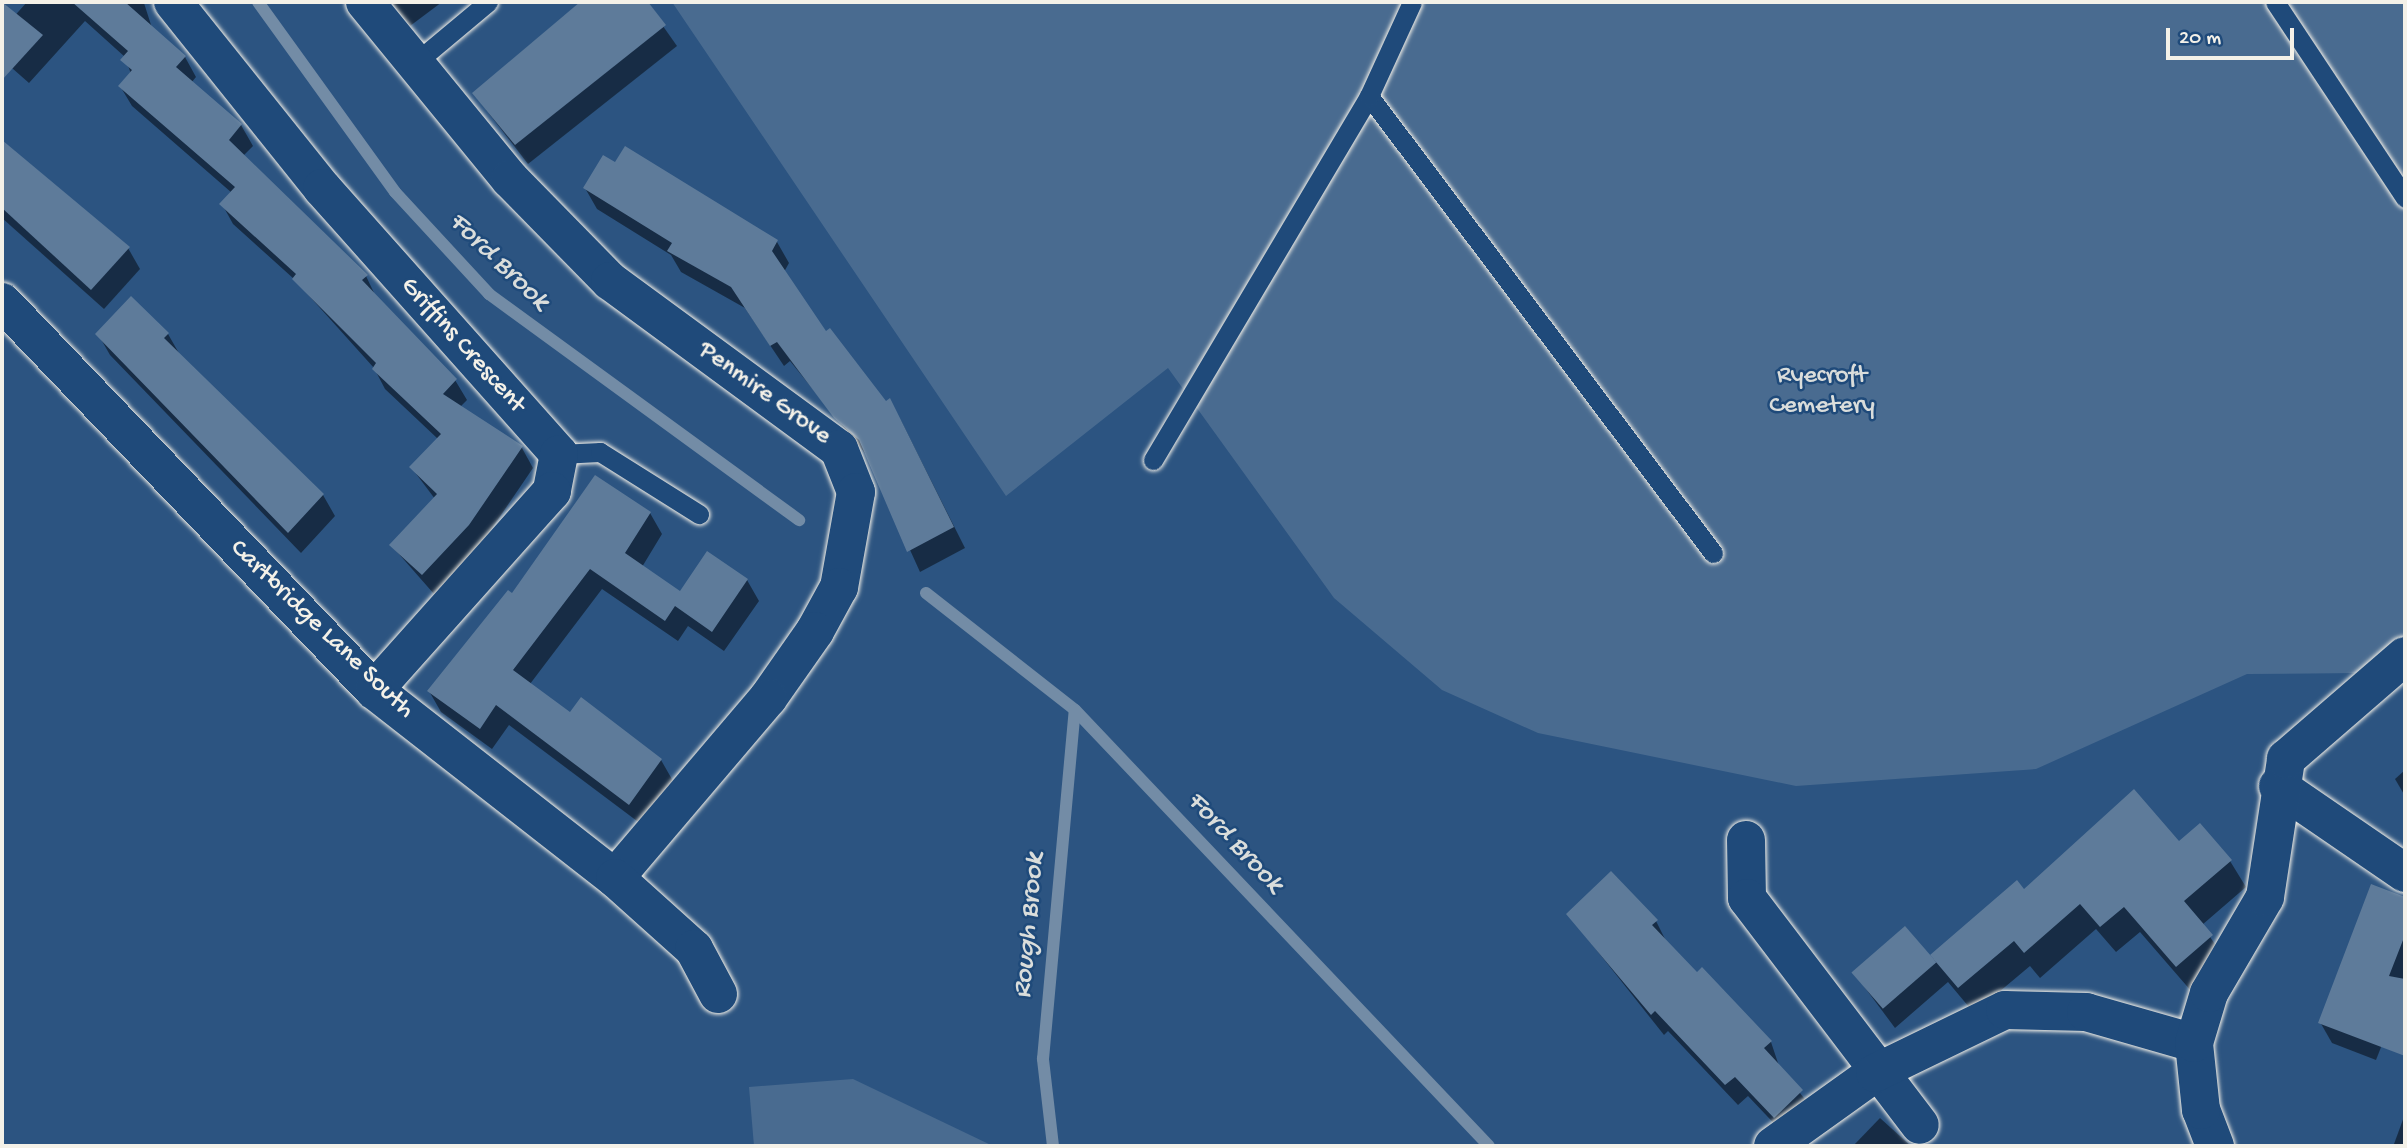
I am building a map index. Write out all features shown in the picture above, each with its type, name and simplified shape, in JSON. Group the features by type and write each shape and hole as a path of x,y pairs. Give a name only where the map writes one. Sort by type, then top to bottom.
{"street":[{"name":"Griffins Crescent","path":"173,2 322,188 559,454"},
{"name":"Penmire Grove","path":"365,2 510,178 610,281 839,449 856,492 839,587 815,631 768,698 615,878"},
{"name":"Cartbridge Lane South","path":"2,302 374,690 615,878 694,949 718,994"},
{"path":"374,690 552,491 559,454"},
{"path":"2215,1146 2201,1110 2194,1043 2210,993 2266,897 2278,786 2286,759 2405,656"},
{"path":"2278,786 2405,873"},
{"path":"1746,840 1747,898 1875,1073 1920,1125"},
{"path":"1773,1146 1875,1073 2005,1010 2086,1012 2194,1043"}],"lane":[{"path":"415,63 488,2"},
{"path":"1153,460 1369,96 1412,2"},
{"path":"2275,2 2405,198"},
{"path":"1369,96 1713,553"},
{"path":"559,454 600,452 699,514"}],"green space":[{"name":"Ryecroft Cemetery","path":"672,2 2405,2 2405,635 2359,673 2247,674 2036,769 1796,786 1538,733 1442,690 1334,598 1168,368 1006,496"},
{"path":"853,1079 993,1146 754,1146 749,1087"}],"building":[{"path":"2,2 43,35 2,80"},
{"path":"72,2 125,2 186,56 176,67 242,124 229,140 368,275 362,280 457,379 443,394 523,446 469,525 422,575 389,545 437,494 409,467 441,434 372,369 376,363 292,279 296,274 219,204 235,187 118,86 132,70 120,60 128,51"},
{"path":"580,2 648,2 666,25 515,145 472,93"},
{"path":"2,140 130,247 91,290 2,208"},
{"path":"625,146 778,240 772,251 826,331 830,328 886,401 890,398 954,527 907,552 859,440 834,418 777,342 770,346 731,287 667,251 672,243 583,188 603,155 615,162"},
{"path":"131,296 169,333 164,338 324,494 288,533 95,334"},
{"path":"595,475 651,512 625,553 680,591 707,551 748,579 712,632 675,606 665,621 590,569 513,670 570,712 581,697 662,759 629,805 496,705 480,729 427,691 508,590 512,593"},
{"path":"2134,789 2179,841 2200,823 2232,860 2184,901 2213,935 2176,967 2124,907 2100,927 2080,904 2024,953 2014,941 1958,988 1930,955 2017,880 2024,889"},
{"path":"1611,871 1658,920 1652,925 1697,972 1702,967 1772,1041 1764,1048 1803,1090 1774,1118 1735,1077 1725,1085 1655,1011 1651,1015 1566,914"},
{"path":"2371,884 2405,897 2405,935 2389,976 2405,979 2405,1056 2318,1023"},
{"path":"1905,926 1936,962 1883,1009 1851,973"}],"waterway":[{"name":"Ford Brook","path":"258,2 395,192 489,294 799,520"},
{"name":"Ford Brook","path":"926,593 1075,710 1489,1146"},
{"name":"Rough Brook","path":"1053,1146 1043,1059 1075,710"}]}
